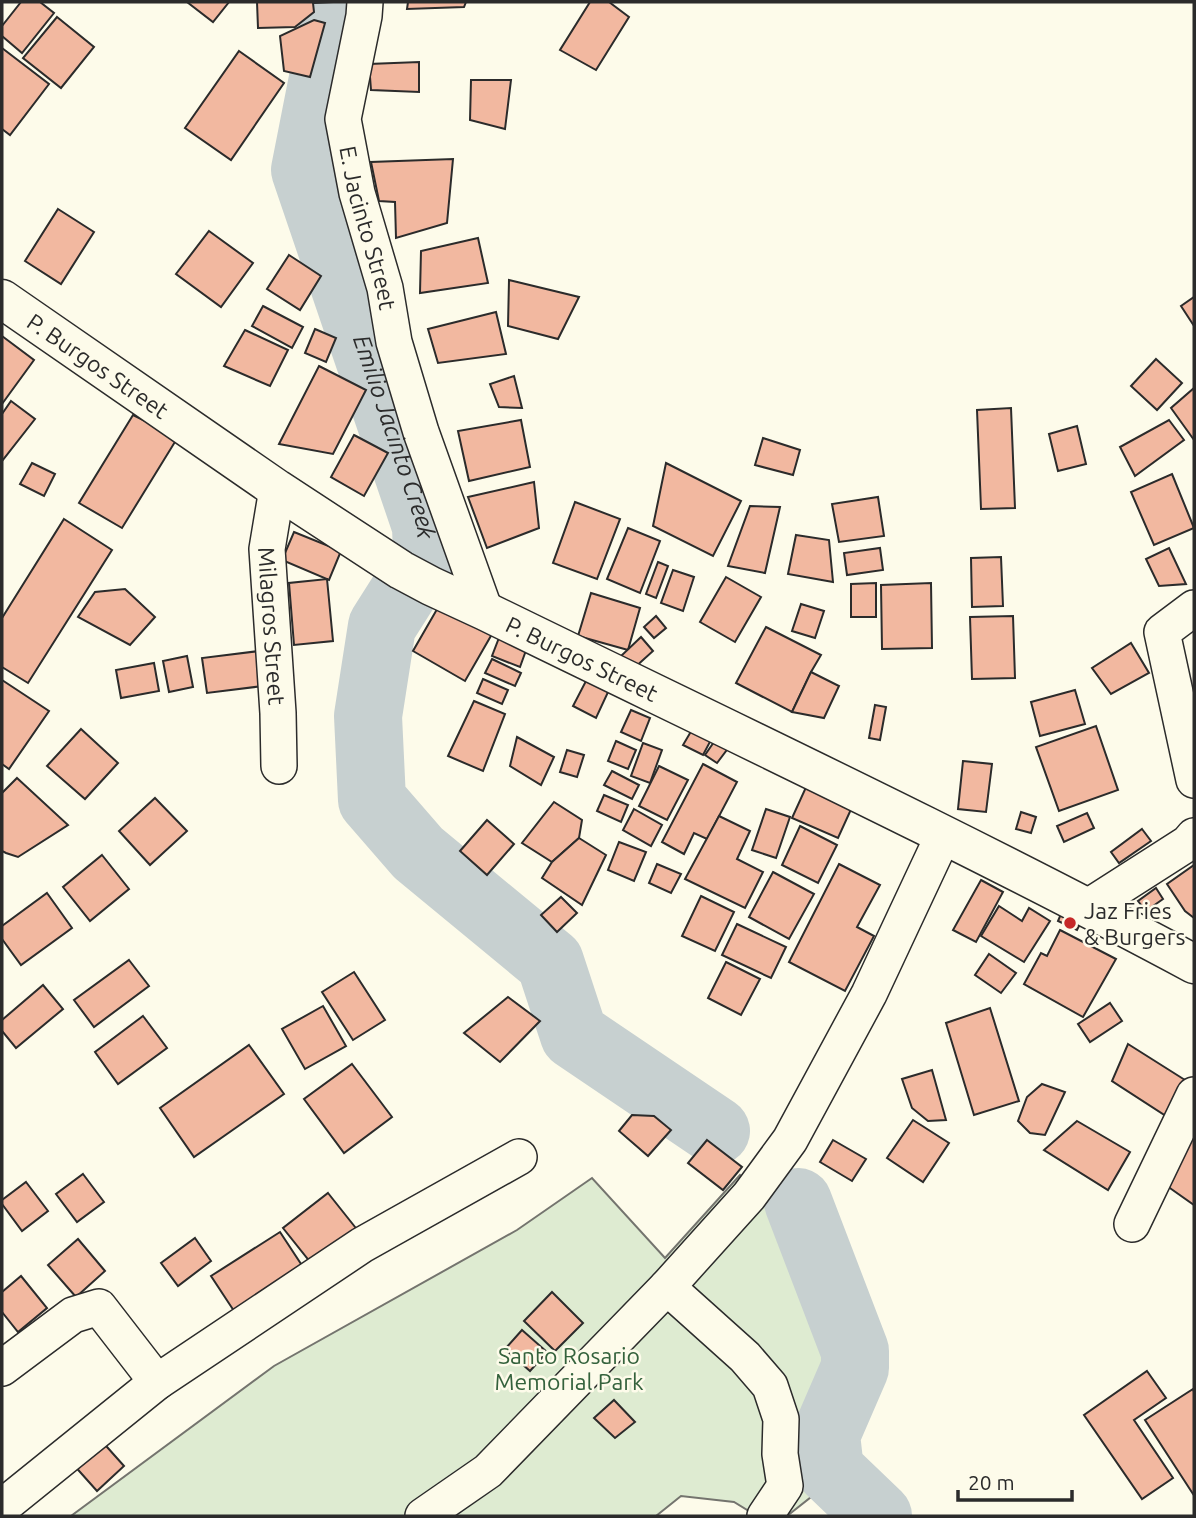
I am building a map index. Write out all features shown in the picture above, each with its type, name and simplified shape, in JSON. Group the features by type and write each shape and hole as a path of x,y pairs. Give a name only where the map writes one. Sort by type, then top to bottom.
{"street":[{"name":"E. Jacinto Street","path":"365,2 343,119 357,193 385,288 394,342 417,419 485,611"},
{"name":"P. Burgos Street","path":"2,299 277,489 416,578 1088,907 1194,964"},
{"name":"Milagros Street","path":"277,489 267,549 279,766"},
{"path":"1194,608 1162,632 1194,780"},
{"path":"423,1516 488,1471 541,1419 667,1287 749,1196 790,1140 869,994 943,836"},
{"path":"1088,907 1188,844 1194,836"},
{"path":"1132,1224 1194,1095"},
{"path":"2,1507 157,1382 362,1245 519,1157"},
{"path":"667,1287 746,1357 770,1386 781,1419 780,1454 785,1486 765,1516"},
{"path":"2,1368 73,1315 99,1307 157,1382"}],"green space":[{"name":"Santo Rosario Memorial Park","path":"740,1175 772,1207 834,1369 800,1449 811,1497 787,1516 757,1516 734,1502 681,1496 656,1516 71,1516 274,1366 517,1230 592,1178 665,1258"}],"building":[{"path":"21,2 40,2 54,13 22,53 2,36 2,26"},
{"path":"187,2 229,2 213,22"},
{"path":"257,2 333,2 313,3 314,12 295,27 258,28"},
{"path":"408,2 466,2 464,7 407,9"},
{"path":"590,2 609,2 629,17 596,70 560,50"},
{"path":"57,17 94,47 61,88 23,58"},
{"path":"314,20 325,23 310,77 284,71 280,36"},
{"path":"2,48 49,84 10,135 2,129"},
{"path":"239,51 284,83 231,160 185,128"},
{"path":"419,62 419,92 371,90 369,64"},
{"path":"471,80 511,80 505,129 470,120"},
{"path":"453,159 447,223 396,238 395,202 379,201 371,162"},
{"path":"58,209 94,232 61,284 25,261"},
{"path":"209,231 253,263 221,307 176,274"},
{"path":"478,238 488,283 420,293 421,251"},
{"path":"289,255 321,276 300,310 267,289"},
{"path":"509,280 579,297 558,339 508,326"},
{"path":"1194,297 1194,326 1181,306"},
{"path":"263,306 303,327 292,348 252,326"},
{"path":"496,312 506,354 438,363 428,329"},
{"path":"315,329 336,338 326,362 305,353"},
{"path":"245,330 288,350 270,386 224,366"},
{"path":"2,336 34,360 2,404"},
{"path":"1156,359 1182,383 1157,410 1131,386"},
{"path":"319,366 366,390 333,454 279,444"},
{"path":"514,376 522,408 499,407 490,384"},
{"path":"1194,388 1194,440 1171,408"},
{"path":"11,401 35,419 2,461 2,414"},
{"path":"1011,408 1015,508 981,509 977,410"},
{"path":"133,415 178,437 122,528 79,503"},
{"path":"521,420 530,467 469,481 458,431"},
{"path":"1169,420 1184,440 1135,476 1120,447"},
{"path":"1077,426 1086,464 1058,471 1049,434"},
{"path":"354,435 388,453 364,496 331,477"},
{"path":"763,438 800,450 793,475 755,465"},
{"path":"32,463 55,474 44,496 20,484"},
{"path":"666,463 741,501 713,556 653,526"},
{"path":"1172,474 1194,528 1154,545 1131,492"},
{"path":"534,482 539,528 487,548 468,497"},
{"path":"878,497 884,536 839,542 832,504"},
{"path":"575,502 620,519 597,579 553,563"},
{"path":"750,506 780,507 765,573 728,566"},
{"path":"64,519 112,550 28,683 2,667 2,618"},
{"path":"628,528 660,541 640,593 607,579"},
{"path":"294,532 341,551 329,580 282,560"},
{"path":"796,535 829,540 833,582 788,574"},
{"path":"880,548 883,570 847,575 844,553"},
{"path":"1169,548 1186,584 1159,586 1146,559"},
{"path":"1001,557 1003,606 972,607 971,558"},
{"path":"658,562 668,566 656,598 646,594"},
{"path":"673,570 694,577 683,611 661,603"},
{"path":"726,577 761,597 735,642 700,622"},
{"path":"327,579 333,641 294,645 289,583"},
{"path":"876,583 876,617 851,617 851,584"},
{"path":"931,583 932,648 882,649 881,585"},
{"path":"125,589 155,617 130,645 78,617 95,592"},
{"path":"591,593 640,608 628,650 578,636"},
{"path":"440,604 492,634 465,681 413,651"},
{"path":"801,604 824,611 815,638 792,631"},
{"path":"656,616 666,628 654,638 644,627"},
{"path":"1013,616 1015,678 972,679 970,617"},
{"path":"766,627 821,655 792,712 736,683"},
{"path":"502,630 529,642 520,667 492,656"},
{"path":"641,637 653,651 633,669 621,656"},
{"path":"1131,643 1149,673 1111,694 1092,668"},
{"path":"259,651 263,686 207,693 202,658"},
{"path":"187,656 193,687 169,692 163,661"},
{"path":"492,659 521,673 515,686 485,673"},
{"path":"154,663 159,691 121,698 116,670"},
{"path":"811,672 839,686 824,718 792,712"},
{"path":"483,679 508,690 502,704 477,693"},
{"path":"587,679 609,690 596,718 573,706"},
{"path":"2,680 49,711 9,769 2,764"},
{"path":"1075,690 1085,724 1040,736 1031,702"},
{"path":"474,701 505,714 483,771 448,756"},
{"path":"875,705 886,707 880,740 869,738"},
{"path":"631,710 650,718 641,741 621,732"},
{"path":"1096,726 1118,790 1059,811 1036,747"},
{"path":"693,728 712,738 703,755 683,745"},
{"path":"81,729 118,763 85,799 47,766"},
{"path":"517,737 554,757 541,785 510,766"},
{"path":"716,739 729,747 717,763 705,755"},
{"path":"616,741 636,750 628,769 608,761"},
{"path":"643,743 662,750 650,783 631,776"},
{"path":"567,750 584,755 577,777 560,772"},
{"path":"963,761 992,764 986,812 958,809"},
{"path":"703,764 737,782 707,839 694,833 684,854 662,842"},
{"path":"659,766 688,780 667,820 639,806"},
{"path":"612,771 639,785 632,799 604,785"},
{"path":"17,778 68,825 18,857 2,851 2,793"},
{"path":"807,785 853,805 838,838 792,818"},
{"path":"604,795 628,805 621,822 597,811"},
{"path":"155,798 187,831 150,865 119,831"},
{"path":"554,802 582,820 579,838 552,862 522,843"},
{"path":"634,809 662,825 651,846 623,830"},
{"path":"766,809 790,817 776,858 752,850"},
{"path":"1021,812 1036,817 1031,833 1016,829"},
{"path":"1087,813 1094,828 1064,842 1057,826"},
{"path":"719,816 750,831 737,859 763,872 745,908 685,879"},
{"path":"487,820 514,844 487,875 460,851"},
{"path":"800,826 837,845 818,883 782,865"},
{"path":"1142,829 1151,841 1119,863 1111,852"},
{"path":"579,838 606,855 582,905 542,878 552,862"},
{"path":"619,842 646,852 634,881 608,870"},
{"path":"102,855 129,889 90,921 63,887"},
{"path":"657,864 681,874 671,893 649,883"},
{"path":"839,864 880,885 857,927 874,936 845,991 789,962"},
{"path":"1194,865 1194,918 1185,911 1167,884"},
{"path":"773,872 814,894 789,939 749,917"},
{"path":"981,880 1003,892 976,942 953,930"},
{"path":"1156,888 1163,899 1146,911 1138,901"},
{"path":"47,893 72,928 21,965 2,939 2,926"},
{"path":"701,896 734,912 715,951 682,936"},
{"path":"561,897 577,913 557,932 541,915"},
{"path":"999,906 1022,921 1029,908 1050,921 1024,962 981,936"},
{"path":"1063,909 1083,918 1077,930 1058,921"},
{"path":"737,924 786,947 771,978 722,955"},
{"path":"1060,930 1116,959 1083,1017 1024,984 1041,953 1047,956"},
{"path":"989,954 1016,973 1001,993 975,975"},
{"path":"129,960 149,986 94,1027 74,1000"},
{"path":"726,962 760,979 741,1015 708,998"},
{"path":"354,972 385,1020 353,1040 322,992"},
{"path":"43,985 63,1009 16,1048 2,1031 2,1020"},
{"path":"508,997 540,1021 500,1062 464,1033"},
{"path":"1110,1003 1122,1021 1090,1042 1078,1024"},
{"path":"323,1006 346,1046 305,1069 282,1029"},
{"path":"990,1008 1019,1101 974,1115 946,1023"},
{"path":"143,1016 167,1048 118,1084 95,1052"},
{"path":"1128,1044 1185,1080 1166,1116 1112,1081"},
{"path":"249,1045 284,1094 194,1157 160,1108"},
{"path":"352,1064 392,1117 344,1153 304,1099"},
{"path":"932,1070 946,1120 928,1121 912,1108 902,1079"},
{"path":"1042,1084 1065,1092 1045,1135 1030,1133 1018,1121 1027,1097"},
{"path":"632,1115 654,1116 671,1130 648,1156 619,1131"},
{"path":"913,1120 949,1143 923,1182 887,1158"},
{"path":"1077,1121 1130,1152 1108,1190 1044,1150"},
{"path":"1194,1132 1194,1205 1167,1186"},
{"path":"707,1140 742,1167 723,1190 688,1163"},
{"path":"833,1140 866,1159 852,1181 820,1162"},
{"path":"83,1174 104,1202 77,1222 56,1194"},
{"path":"26,1182 48,1211 22,1231 2,1204 2,1200"},
{"path":"328,1193 359,1232 315,1268 283,1228"},
{"path":"280,1232 303,1267 234,1311 211,1276"},
{"path":"195,1238 211,1261 178,1286 161,1263"},
{"path":"78,1239 105,1271 76,1297 48,1265"},
{"path":"21,1276 47,1308 18,1332 2,1312 2,1292"},
{"path":"552,1292 583,1323 555,1351 524,1321"},
{"path":"522,1330 547,1352 530,1371 505,1349"},
{"path":"1147,1371 1166,1398 1134,1420 1173,1478 1142,1499 1084,1415"},
{"path":"1193,1389 1194,1493 1193,1494 1145,1420"},
{"path":"614,1400 635,1422 615,1438 594,1418"},
{"path":"99,1438 124,1466 97,1491 72,1463"}],"waterway":[{"name":"Emilio Jacinto Creek","path":"338,2 305,170 426,526 427,555 382,626 368,716 372,800 418,853 550,962 574,1035 716,1131"},
{"path":"798,1202 855,1351 855,1368 826,1435 830,1470 878,1516"}],"place":[{"name":"Jaz Fries & Burgers","path":"1070,923"}]}
